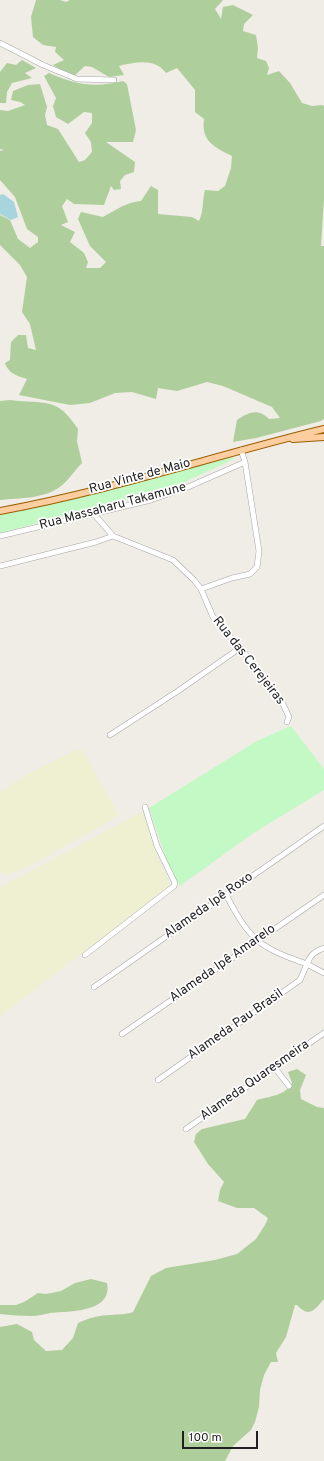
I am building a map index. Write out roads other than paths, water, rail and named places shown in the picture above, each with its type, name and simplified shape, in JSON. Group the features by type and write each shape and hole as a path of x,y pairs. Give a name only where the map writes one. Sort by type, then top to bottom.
{"main road":[{"name":"Rua Vinte de Maio","path":"0,511 125,483 280,439 324,429"},
{"name":"Rua Vinte de Maio","path":"280,439 324,437"}],"street":[{"path":"0,43 43,65 77,79 114,80"},
{"path":"201,589 226,580 250,574 254,572 257,567 259,551 245,462 241,450"},
{"name":"Rua Massaharu Takamune","path":"0,536 94,514 178,491 245,462"},
{"name":"Rua das Cerejeiras","path":"94,514 113,536 173,560 182,568 201,589 213,617 240,648 283,704 289,717 287,722"},
{"path":"0,566 82,546 113,536"},
{"path":"110,735 178,691 240,648"},
{"path":"85,955 174,886 175,883 158,846 145,807"},
{"name":"Alameda Ipê Roxo","path":"94,987 324,826"},
{"path":"226,894 235,911 258,940 266,947 307,964 324,973"},
{"name":"Alameda Ipê Amarelo","path":"122,1034 324,895"},
{"name":"Alameda Pau Brasil","path":"158,1080 300,980 310,958 316,951 324,948"},
{"name":"Alameda Quaresmeira","path":"186,1129 324,1033"},
{"path":"274,1068 289,1086"}],"water":[{"path":"3,194 14,202 18,217 11,220 0,214 0,195"}]}
